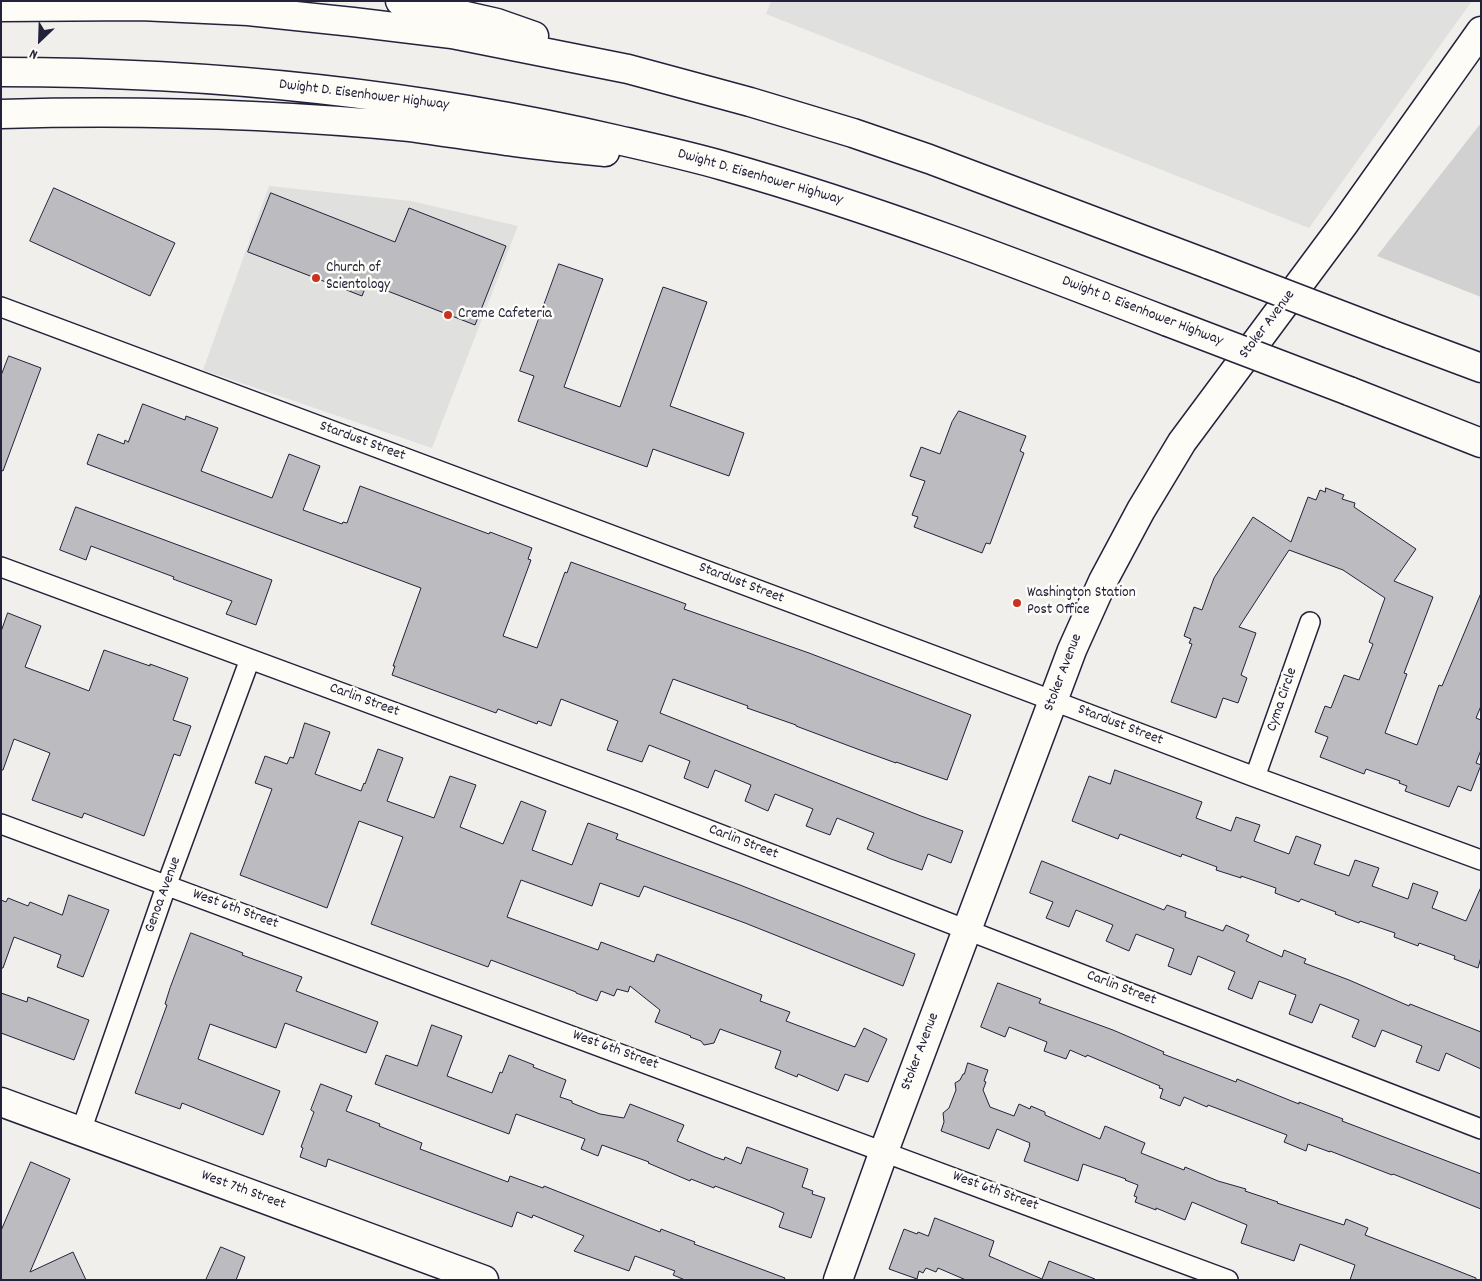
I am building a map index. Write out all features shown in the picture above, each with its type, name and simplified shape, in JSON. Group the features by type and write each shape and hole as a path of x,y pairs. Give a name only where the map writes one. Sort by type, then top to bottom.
{"main road":[{"path":"400,1 497,23 628,69"},
{"path":"1,7 140,6 258,12 452,34 628,69 750,102 928,158 1481,368"},
{"name":"Stoker Avenue","path":"838,1280 884,1151 1053,700 1072,650 1103,581 1140,510 1182,442 1344,224 1481,31"},
{"name":"Dwight D. Eisenhower Highway","path":"1,72 195,78 348,92 423,102 516,118 581,131 721,165 866,209 937,234 1481,443"},
{"path":"1,114 157,112 294,118 412,127 508,142 721,165"},
{"name":"West 7th Street","path":"1,1102 484,1280"}],"street":[{"name":"Stardust Street","path":"1,307 1481,860"},
{"name":"Carlin Street","path":"1,567 634,801 1481,1129"},
{"name":"Cyma Circle","path":"1255,777 1310,622"},
{"name":"Genoa Avenue","path":"81,1132 167,884 250,659"},
{"name":"West 6th Street","path":"1,824 167,884 1228,1280"}],"shaded area":[{"path":"771,1 1472,1 1309,228 766,14"},
{"path":"1481,123 1481,297 1377,256"},
{"path":"269,186 411,201 518,226 432,448 203,370"}],"building":[{"path":"54,188 175,243 150,296 30,241"},
{"path":"271,193 395,242 409,208 506,246 475,325 367,283 362,296 248,252"},
{"path":"559,264 603,279 564,387 620,407 663,287 707,302 670,406 744,433 729,476 653,449 647,467 518,421 534,376 520,371"},
{"path":"9,356 41,368 3,471 1,470 1,376"},
{"path":"143,404 185,420 186,416 218,428 201,471 272,498 289,454 320,466 303,510 342,524 343,522 347,523 360,486 532,548 528,559 531,560 503,636 537,648 565,572 567,573 571,562 686,604 684,609 809,653 971,715 947,780 860,750 673,679 660,713 963,831 951,863 928,854 922,870 891,859 867,849 874,833 837,818 830,835 806,826 813,809 775,794 768,811 745,801 751,785 715,770 708,788 684,778 690,761 649,745 642,762 607,750 618,721 561,699 551,726 538,721 537,724 498,709 496,713 392,675 395,666 393,666 421,588 87,464 98,434 124,444 125,440 128,442"},
{"path":"959,411 1026,436 1020,451 1024,453 990,544 986,543 982,553 914,527 918,517 912,515 925,481 910,476 921,447 940,454 952,422"},
{"path":"1326,488 1344,495 1342,499 1355,503 1354,507 1416,549 1394,581 1433,597 1404,673 1407,674 1385,733 1417,745 1439,685 1442,686 1481,593 1481,706 1476,718 1481,720 1481,750 1476,763 1481,765 1471,791 1458,786 1449,807 1405,791 1407,786 1399,783 1400,781 1366,769 1364,774 1320,757 1328,737 1315,732 1325,706 1331,708 1344,675 1359,680 1373,644 1369,642 1385,598 1343,570 1289,550 1239,627 1256,633 1241,675 1247,678 1238,703 1223,698 1216,718 1171,702 1192,644 1189,643 1191,639 1184,636 1194,607 1202,610 1214,578 1253,517 1291,542 1308,497 1316,500 1320,490 1325,492"},
{"path":"76,507 272,580 256,625 226,614 232,601 173,579 174,577 91,546 86,560 60,550"},
{"path":"8,613 41,626 25,667 89,691 104,650 188,678 173,720 191,726 180,756 174,754 144,836 84,813 82,818 32,800 50,753 14,739 3,770 1,770 1,632"},
{"path":"305,723 330,732 315,774 361,791 378,749 403,758 387,801 434,818 450,776 476,785 460,827 503,844 521,801 546,811 532,850 572,865 588,823 618,834 616,839 740,885 915,954 903,986 745,923 644,886 639,897 600,883 592,906 521,880 507,917 598,950 601,942 654,962 657,954 762,995 760,1001 790,1012 786,1021 855,1047 864,1028 887,1039 868,1082 845,1074 838,1091 798,1074 797,1077 775,1068 781,1051 720,1029 714,1043 704,1045 701,1041 691,1036 655,1022 660,1010 630,986 628,992 617,989 614,996 601,991 597,1001 491,960 488,967 371,924 403,837 359,821 327,908 240,875 272,789 255,783 265,756 287,764 290,757 293,758"},
{"path":"1115,770 1202,802 1196,818 1231,831 1236,817 1260,825 1254,841 1289,854 1296,836 1321,845 1314,864 1349,876 1355,860 1379,868 1372,886 1408,899 1413,883 1438,892 1432,908 1466,921 1481,887 1481,957 1478,968 1454,959 1455,956 1419,943 1418,946 1394,937 1395,933 1360,921 1359,923 1301,899 1299,902 1275,893 1276,888 1216,870 1217,867 1182,854 1181,857 1120,834 1118,839 1072,821 1089,776 1110,784"},
{"path":"1042,861 1164,910 1167,905 1186,912 1185,917 1223,931 1226,925 1249,935 1246,941 1282,957 1284,950 1306,959 1304,963 1409,1006 1410,1004 1481,1032 1481,1069 1446,1053 1439,1071 1416,1062 1422,1046 1382,1030 1375,1047 1352,1037 1359,1020 1320,1004 1312,1023 1289,1014 1296,995 1259,981 1252,999 1228,989 1235,972 1198,956 1191,975 1168,966 1174,949 1136,934 1129,951 1106,941 1113,925 1076,910 1069,927 1046,918 1053,902 1030,893"},
{"path":"69,895 109,910 83,977 57,967 61,955 14,937 3,968 1,968 1,900 6,902 8,898 28,906 30,902 62,915"},
{"path":"191,933 243,953 242,955 302,977 296,991 378,1022 366,1053 285,1023 276,1048 210,1024 198,1059 280,1091 263,1135 182,1103 180,1109 135,1093 167,1005 165,1004 170,988"},
{"path":"998,983 1041,999 1039,1003 1113,1030 1164,1052 1163,1054 1236,1082 1237,1079 1299,1104 1299,1102 1343,1119 1342,1121 1481,1174 1481,1209 1330,1151 1308,1144 1306,1151 1284,1142 1287,1135 1208,1105 1207,1107 1184,1097 1180,1106 1160,1098 1163,1089 1159,1088 1160,1086 1087,1055 1086,1057 1070,1050 1066,1059 1044,1051 1047,1042 1009,1027 1005,1037 981,1027"},
{"path":"1,993 27,1002 28,997 89,1020 74,1060 1,1033"},
{"path":"432,1025 462,1036 447,1076 492,1093 509,1055 566,1080 560,1097 600,1114 624,1118 630,1104 684,1125 677,1141 715,1157 724,1160 725,1157 741,1164 747,1147 808,1169 802,1187 813,1191 812,1194 825,1198 811,1238 779,1227 784,1213 773,1208 715,1186 714,1188 691,1179 690,1181 649,1162 602,1145 598,1156 581,1149 585,1139 516,1114 509,1134 375,1084 386,1055 417,1066"},
{"path":"968,1063 988,1070 983,1090 990,1107 1014,1116 1019,1104 1030,1109 1031,1106 1045,1112 1045,1115 1100,1139 1105,1126 1145,1143 1141,1153 1184,1170 1185,1167 1218,1181 1246,1189 1245,1191 1277,1203 1344,1225 1346,1219 1368,1228 1365,1235 1476,1278 1476,1280 1350,1280 1355,1265 1300,1244 1294,1261 1241,1243 1247,1225 1192,1202 1185,1220 1135,1202 1137,1197 1134,1196 1138,1185 1126,1179 1083,1164 1078,1181 1024,1161 1030,1143 997,1129 989,1149 941,1131 944,1122 943,1113 949,1108 956,1090 955,1083 964,1074"},
{"path":"321,1084 352,1096 346,1111 422,1143 420,1149 508,1182 510,1176 543,1188 544,1186 660,1232 661,1229 695,1242 694,1244 785,1278 784,1280 685,1280 673,1275 675,1271 635,1256 629,1271 574,1251 584,1236 533,1215 532,1218 517,1212 512,1227 328,1159 326,1167 300,1157 303,1148 301,1147 314,1112 311,1110"},
{"path":"31,1162 70,1179 30,1272 73,1252 86,1280 1,1280 1,1231"},
{"path":"935,1218 994,1241 989,1256 1042,1279 1049,1261 1095,1280 966,1280 938,1268 936,1272 926,1268 923,1273 919,1271 917,1279 889,1269 904,1229 928,1236"},
{"path":"221,1247 245,1257 236,1280 206,1280"}],"place":[{"name":"Church of Scientology","path":"316,278"},
{"name":"Creme Cafeteria","path":"448,315"},
{"name":"Washington Station Post Office","path":"1017,603"}]}
